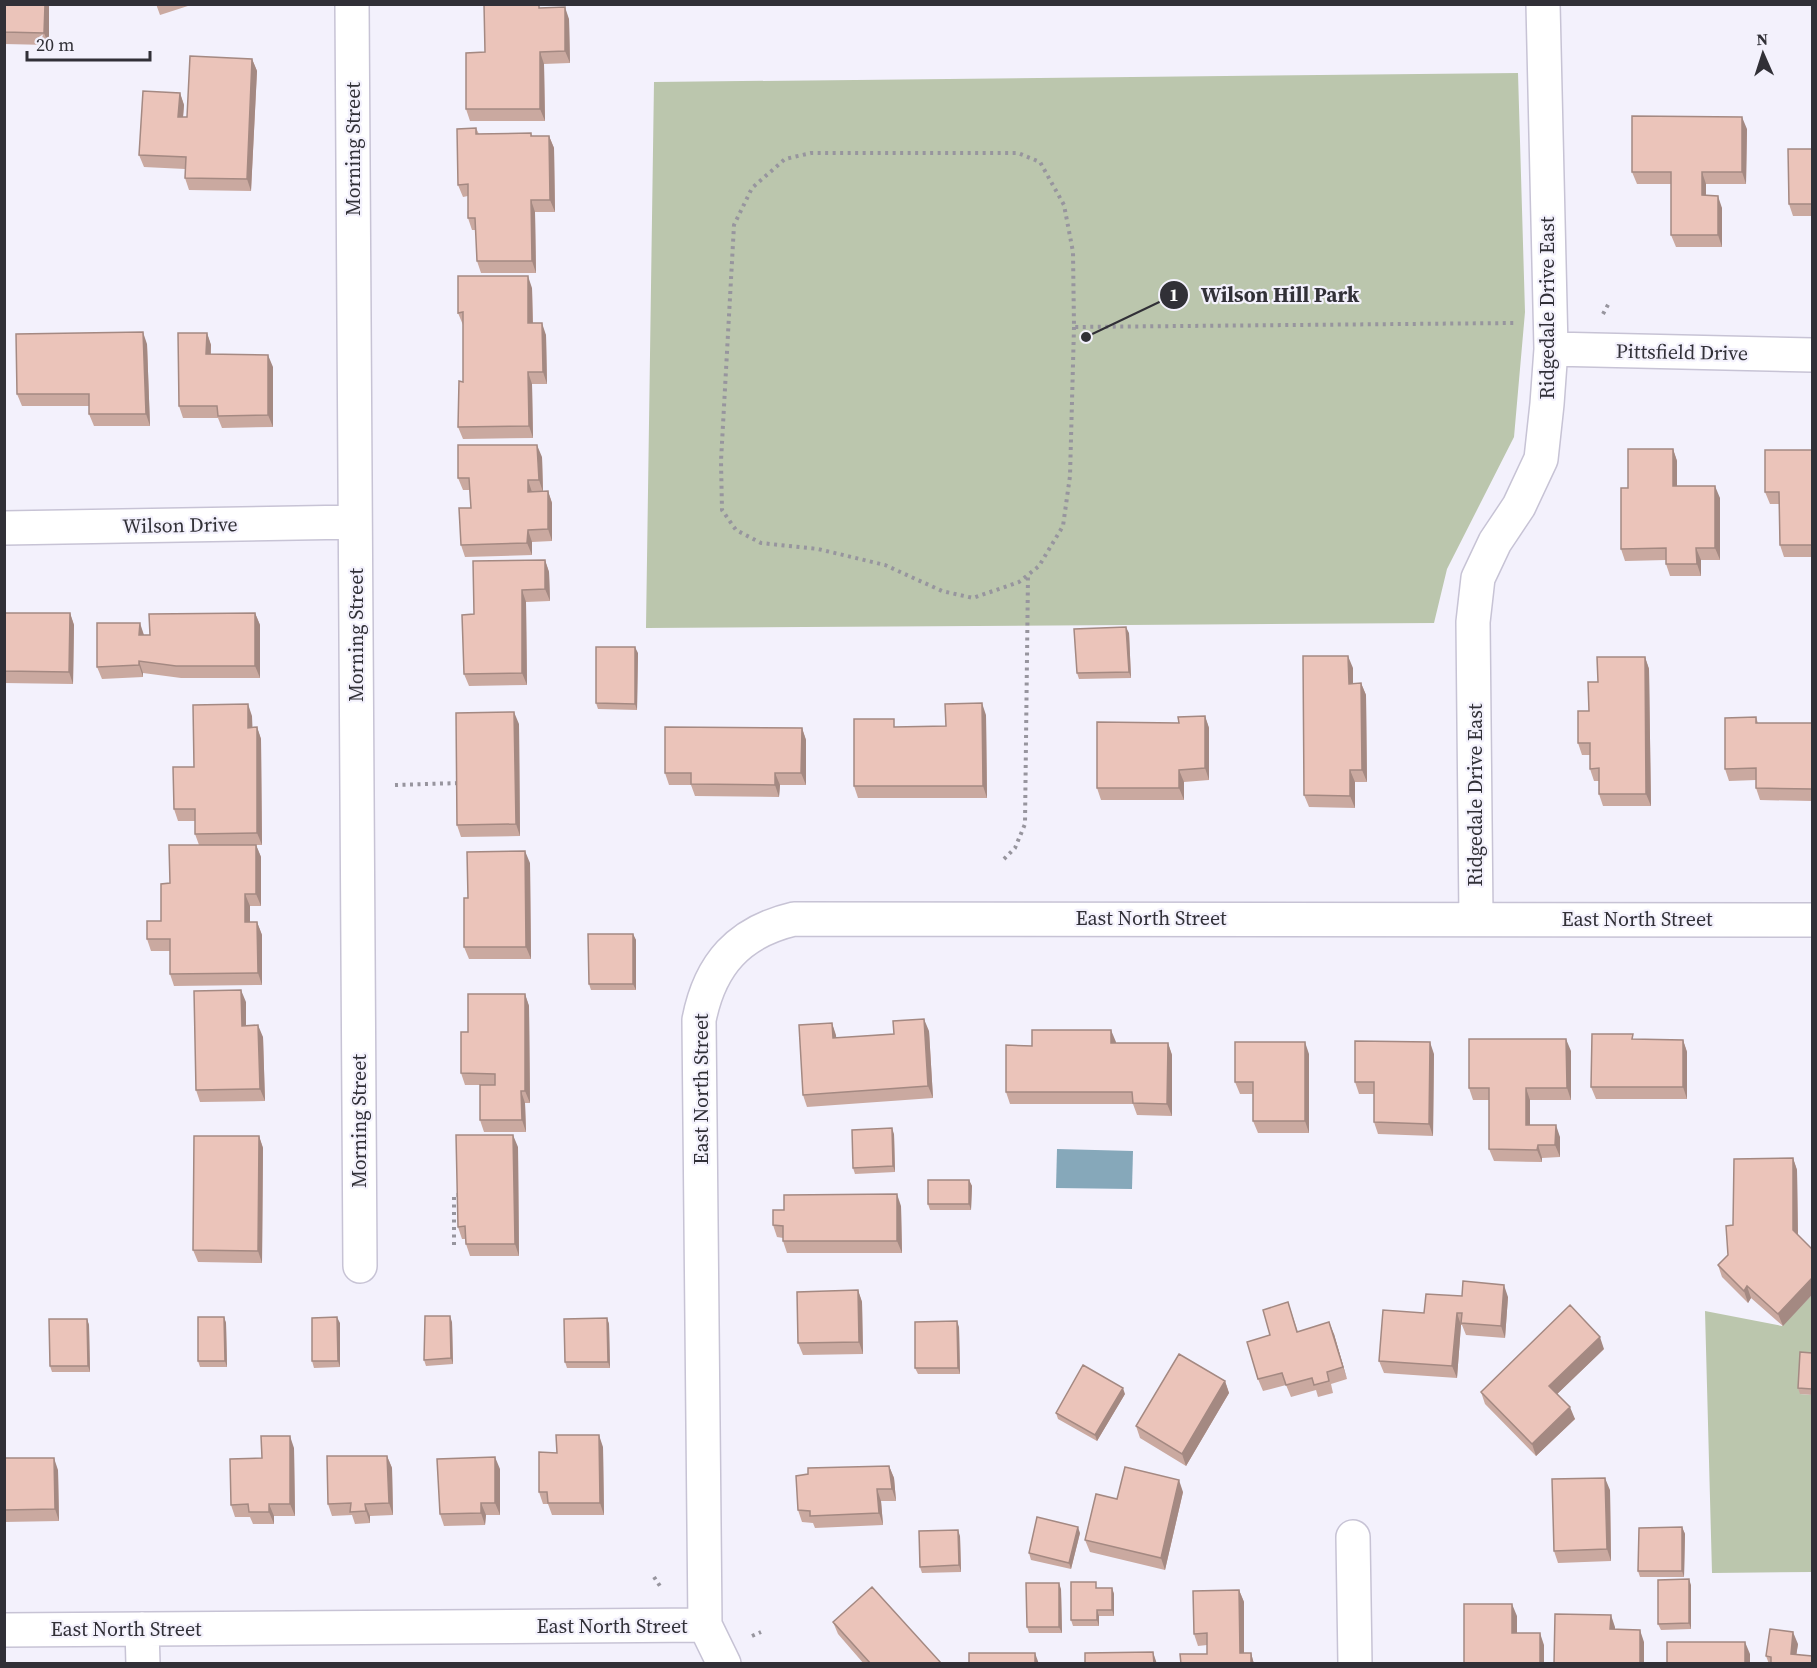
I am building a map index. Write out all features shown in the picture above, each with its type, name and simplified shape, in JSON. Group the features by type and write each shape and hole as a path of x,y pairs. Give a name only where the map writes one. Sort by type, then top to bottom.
{"street":[{"name":"Morning Street","path":"352,4 360,1266"},
{"name":"Ridgedale Drive East","path":"1476,918 1473,622 1477,579 1495,542 1519,506 1541,459 1551,336 1542,4"},
{"name":"Pittsfield Drive","path":"1551,336 1812,356"},
{"name":"Wilson Drive","path":"4,528 355,522"},
{"name":"East North Street","path":"4,1630 705,1625 699,1020 704,994 715,974 745,938 769,925 794,919 1812,920"},
{"path":"1353,1537 1355,1664"},
{"path":"705,1625 724,1664"},
{"path":"142,1629 142,1664"}],"path":[{"path":"812,153 1018,153 1040,162 1064,205 1073,252 1074,327 1070,476 1063,526 1040,566 1019,582 973,598 942,591 885,565 818,549 761,543 736,530 722,510 721,461 734,225 752,188 785,159 812,153"},
{"path":"1074,327 1551,336"},
{"path":"1004,858 1015,848 1025,824 1028,575"},
{"path":"357,786 461,783"},
{"path":"454,1245 454,1195 462,1196"},
{"path":"654,1577 660,1586"},
{"path":"751,1636 761,1632"}],"green space":[{"path":"1518,73 1525,312 1514,437 1447,569 1434,623 646,628 654,82"},
{"path":"1812,1295 1812,1359 1800,1394 1812,1395 1812,1572 1712,1573 1705,1311 1782,1326"}],"water":[{"path":"1057,1149 1133,1151 1132,1189 1056,1188"}],"building":[{"path":"4,4 45,4 44,33 4,32"},
{"path":"484,4 539,4 539,8 565,7 565,51 540,52 540,109 466,109 466,53 485,52"},
{"path":"190,56 252,59 247,179 185,178 186,157 139,155 143,91 180,93 178,117 187,117"},
{"path":"1632,116 1742,117 1742,172 1702,172 1702,195 1718,196 1718,235 1671,235 1671,172 1632,172"},
{"path":"476,128 476,134 531,133 531,136 549,136 550,200 531,200 532,261 477,261 475,218 468,218 468,184 458,185 457,129"},
{"path":"1788,149 1812,149 1812,204 1789,204"},
{"path":"458,276 528,276 528,323 542,323 543,372 528,372 529,426 458,427 459,381 463,382 463,312 458,313"},
{"path":"143,332 146,414 89,414 89,394 17,394 16,334"},
{"path":"178,333 207,333 206,354 268,355 268,415 218,416 217,406 179,406"},
{"path":"458,445 537,445 539,480 528,480 528,492 548,491 548,529 528,530 527,543 461,545 459,508 471,508 469,478 458,478"},
{"path":"1628,449 1673,449 1673,486 1715,486 1715,548 1696,548 1697,564 1666,564 1666,548 1621,549 1621,488 1628,488"},
{"path":"1765,450 1812,450 1812,545 1780,545 1779,492 1765,492"},
{"path":"545,560 545,589 522,590 522,673 464,674 462,615 474,614 473,561"},
{"path":"4,613 70,613 69,672 4,671"},
{"path":"255,613 255,666 176,666 139,661 139,665 97,667 97,623 140,623 139,635 150,635 149,614"},
{"path":"1126,627 1129,672 1077,673 1074,629"},
{"path":"596,647 635,647 635,704 596,703"},
{"path":"1303,656 1348,656 1349,684 1361,683 1362,770 1350,770 1350,796 1304,795"},
{"path":"1597,657 1645,657 1646,794 1599,794 1599,768 1590,769 1590,743 1578,743 1578,711 1589,711 1588,682 1598,682"},
{"path":"982,703 983,786 854,786 854,719 894,719 894,727 946,726 945,704"},
{"path":"248,704 248,728 257,727 257,833 195,834 195,809 174,809 173,767 194,767 193,705"},
{"path":"514,712 516,824 457,825 456,713"},
{"path":"1205,716 1205,768 1179,770 1179,788 1097,788 1097,722 1179,723 1178,717"},
{"path":"1756,717 1756,723 1812,723 1812,789 1756,788 1756,768 1725,769 1725,718"},
{"path":"665,727 802,728 801,773 775,773 775,785 691,784 691,773 665,773"},
{"path":"169,845 256,845 256,894 245,894 245,922 257,922 258,973 170,974 170,939 147,939 147,921 161,921 161,884 170,883"},
{"path":"525,851 526,947 464,947 464,898 468,898 467,852"},
{"path":"588,934 633,934 633,984 589,984"},
{"path":"241,990 242,1026 258,1025 260,1089 196,1090 194,991"},
{"path":"468,994 525,994 525,1091 521,1091 522,1120 480,1120 480,1085 495,1085 495,1074 461,1073 461,1032 468,1032"},
{"path":"924,1019 928,1086 803,1095 799,1025 832,1023 833,1038 894,1034 893,1021"},
{"path":"1032,1030 1111,1030 1111,1043 1168,1043 1167,1104 1133,1103 1132,1092 1006,1092 1006,1045 1032,1046"},
{"path":"1592,1034 1633,1034 1632,1039 1683,1040 1683,1087 1591,1087"},
{"path":"1469,1039 1566,1039 1567,1088 1526,1088 1526,1125 1556,1125 1555,1145 1538,1145 1537,1150 1489,1149 1489,1088 1469,1088"},
{"path":"1355,1041 1430,1042 1429,1124 1374,1122 1374,1082 1355,1082"},
{"path":"1235,1042 1305,1042 1305,1121 1253,1121 1253,1082 1235,1082"},
{"path":"892,1128 893,1166 853,1168 852,1130"},
{"path":"456,1135 513,1135 515,1244 466,1244 465,1226 458,1227"},
{"path":"194,1136 259,1136 258,1251 193,1250"},
{"path":"1793,1158 1793,1230 1812,1249 1812,1278 1778,1314 1747,1286 1744,1291 1718,1265 1728,1255 1726,1226 1733,1225 1734,1159"},
{"path":"928,1180 969,1180 969,1204 928,1204"},
{"path":"897,1194 897,1241 783,1241 783,1226 773,1225 773,1210 784,1210 784,1195"},
{"path":"1463,1281 1504,1285 1501,1326 1461,1323 1462,1313 1457,1313 1452,1366 1379,1361 1383,1310 1424,1313 1426,1294 1462,1296"},
{"path":"858,1290 859,1342 798,1343 797,1292"},
{"path":"1288,1302 1297,1332 1329,1322 1343,1367 1327,1372 1329,1381 1314,1385 1312,1378 1286,1385 1282,1373 1258,1379 1247,1342 1270,1335 1263,1310"},
{"path":"1570,1305 1600,1337 1549,1386 1570,1407 1532,1444 1481,1392"},
{"path":"425,1316 450,1316 451,1358 424,1360"},
{"path":"198,1317 224,1317 225,1361 198,1361"},
{"path":"337,1317 338,1361 312,1361 312,1318"},
{"path":"607,1318 608,1362 565,1362 564,1319"},
{"path":"49,1319 87,1319 88,1366 50,1366"},
{"path":"957,1321 958,1368 915,1368 915,1322"},
{"path":"1800,1352 1812,1353 1812,1389 1798,1388"},
{"path":"1179,1354 1225,1381 1182,1454 1136,1426"},
{"path":"1083,1365 1123,1388 1095,1435 1056,1413"},
{"path":"556,1435 599,1435 600,1503 548,1503 547,1492 539,1492 539,1452 557,1453"},
{"path":"261,1436 290,1436 290,1504 269,1504 269,1512 249,1512 248,1504 231,1505 230,1459 262,1458"},
{"path":"327,1456 387,1456 389,1503 365,1504 366,1511 350,1512 351,1503 328,1504"},
{"path":"495,1457 495,1503 481,1503 481,1513 440,1514 437,1459"},
{"path":"4,1458 54,1458 55,1509 4,1510"},
{"path":"889,1466 892,1489 877,1489 879,1513 810,1516 810,1511 798,1510 796,1476 808,1474 808,1468"},
{"path":"1125,1467 1179,1480 1161,1558 1085,1540 1096,1494 1117,1499"},
{"path":"1605,1478 1607,1549 1554,1551 1552,1479"},
{"path":"1037,1517 1078,1527 1069,1563 1029,1553"},
{"path":"1682,1527 1682,1571 1638,1571 1639,1528"},
{"path":"958,1530 959,1565 920,1567 919,1531"},
{"path":"1689,1579 1689,1623 1658,1624 1658,1580"},
{"path":"1071,1582 1096,1582 1096,1588 1112,1588 1112,1610 1097,1610 1097,1620 1071,1620"},
{"path":"1026,1583 1059,1583 1059,1627 1027,1627"},
{"path":"872,1587 941,1663 871,1664 833,1622"},
{"path":"1239,1590 1240,1653 1251,1653 1251,1664 1181,1664 1180,1654 1207,1654 1207,1633 1194,1634 1193,1591"},
{"path":"1464,1604 1512,1604 1512,1633 1540,1633 1540,1664 1464,1664"},
{"path":"1555,1614 1611,1615 1610,1629 1640,1630 1640,1664 1554,1664"},
{"path":"1770,1629 1793,1632 1791,1654 1812,1656 1812,1664 1771,1664 1771,1657 1766,1656"},
{"path":"1667,1642 1745,1642 1745,1664 1667,1664"},
{"path":"1153,1652 1154,1664 1085,1664 1085,1653"},
{"path":"969,1653 1035,1653 1035,1664 969,1664"}],"place":[{"name":"Wilson Hill Park","path":"1086,337"}]}
